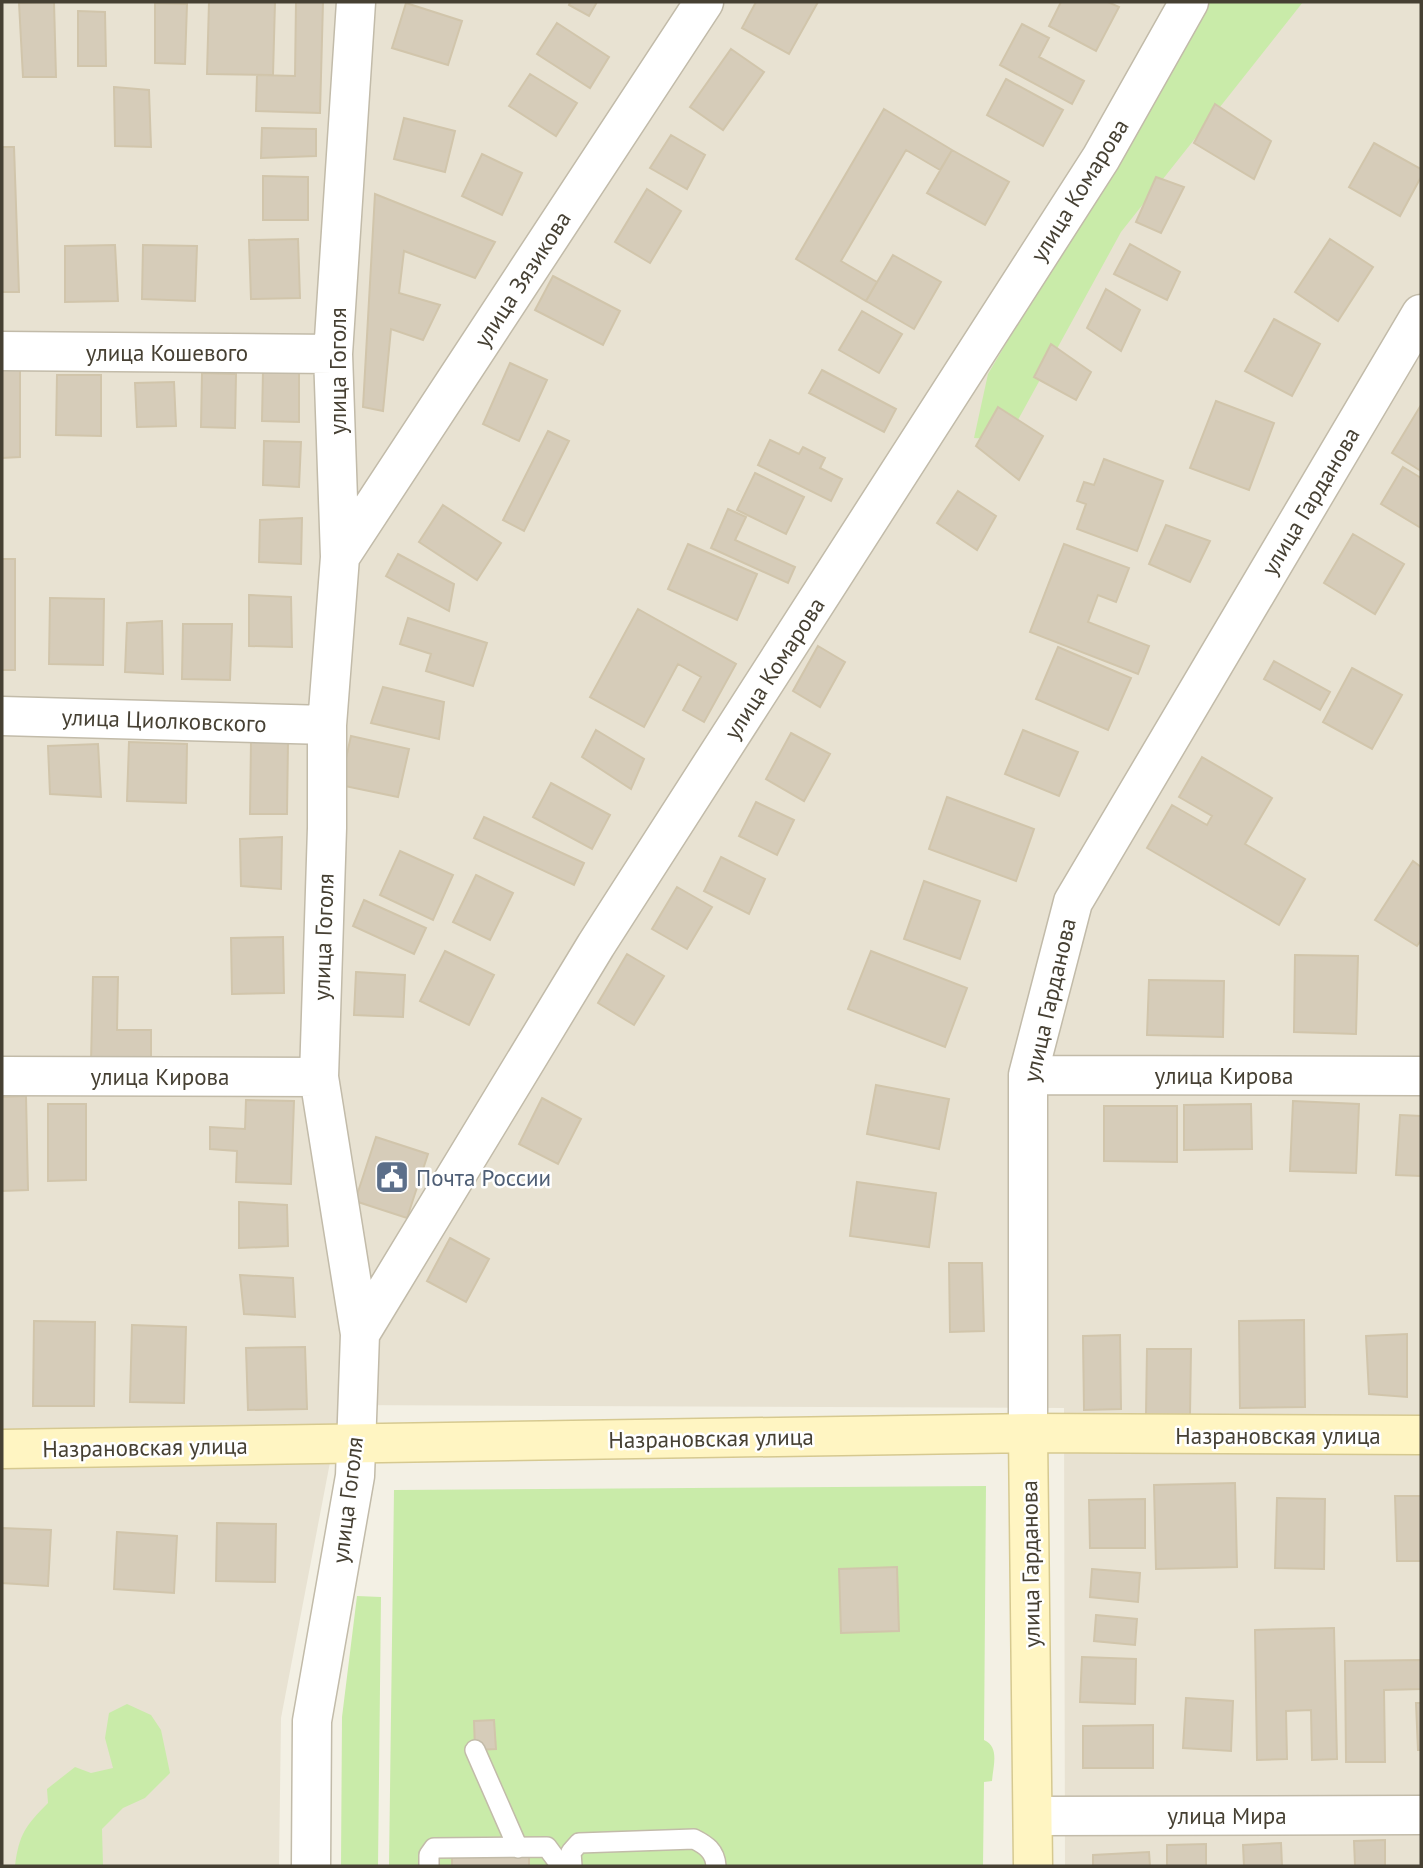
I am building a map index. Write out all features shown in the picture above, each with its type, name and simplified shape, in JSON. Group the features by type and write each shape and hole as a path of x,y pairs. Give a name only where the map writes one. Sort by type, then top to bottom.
{"street":[{"name":"улица Гоголя","path":"311,1866 312,1721 355,1476 360,1334 319,1077 327,828 327,724 340,557 333,354 356,2"},
{"name":"улица Зязикова","path":"340,557 704,2"},
{"name":"улица Комарова","path":"360,1334 596,945 1101,158 1189,2"},
{"name":"улица Гарданова","path":"1033,1866 1028,1433 1028,1075 1073,902 1421,314"},
{"name":"улица Кошевого","path":"2,351 333,354"},
{"name":"улица Циолковского","path":"2,716 327,724"},
{"name":"улица Кирова","path":"1028,1075 1417,1068"},
{"name":"улица Кирова","path":"2,1076 319,1077"},
{"name":"Назрановская улица","path":"2,1449 1028,1433 1421,1435"},
{"name":"улица Мира","path":"1033,1815 1421,1815"}],"lane":[{"path":"475,1750 518,1847"},
{"path":"572,1866 572,1852 574,1846 579,1843 694,1839 707,1846 716,1858 716,1866"},
{"path":"429,1866 429,1855 435,1848 518,1847 548,1847 561,1866"}],"shaded area":[{"path":"2,2 1421,2 1421,1866 1065,1866 1064,1408 341,1405 281,1718 279,1866 2,1866"}],"green space":[{"path":"1208,2 1303,2 1121,232 1007,440 974,438 988,374"},
{"path":"986,1486 984,1740 992,1747 994,1758 992,1781 984,1782 983,1866 389,1866 394,1490"},
{"path":"357,1596 381,1597 378,1866 341,1866 342,1717"},
{"path":"127,1704 151,1715 161,1730 170,1773 145,1798 123,1808 102,1829 103,1866 15,1866 25,1831 48,1803 47,1789 75,1767 91,1773 113,1768 105,1738 109,1713"}],"building":[{"path":"54,2 56,77 23,77 19,3"},
{"path":"209,2 275,2 273,75 207,74"},
{"path":"296,2 323,2 320,113 256,111 257,75 295,76"},
{"path":"570,2 597,2 589,16 569,5"},
{"path":"756,2 818,2 789,54 742,28"},
{"path":"1061,2 1108,2 1119,7 1096,51 1049,26"},
{"path":"155,3 187,4 185,64 155,63"},
{"path":"406,3 462,21 448,65 392,48"},
{"path":"78,11 105,12 106,66 78,66"},
{"path":"557,23 609,57 590,88 537,54"},
{"path":"1022,24 1049,38 1039,57 1084,81 1072,104 1000,65"},
{"path":"731,49 764,72 723,130 690,107"},
{"path":"530,74 577,103 556,136 509,106"},
{"path":"1006,79 1063,110 1043,146 987,115"},
{"path":"114,87 149,90 151,147 115,146"},
{"path":"1215,104 1271,141 1254,179 1194,143"},
{"path":"884,109 952,150 940,170 906,150 841,261 877,282 866,301 796,259"},
{"path":"404,118 455,131 445,172 394,159"},
{"path":"262,128 316,129 316,156 261,158"},
{"path":"671,135 705,155 687,189 650,168"},
{"path":"1374,143 1421,169 1421,177 1400,216 1349,187"},
{"path":"2,147 14,147 19,292 2,292"},
{"path":"952,150 1009,182 985,225 927,193"},
{"path":"482,154 522,173 502,215 462,196"},
{"path":"263,176 308,177 308,220 263,220"},
{"path":"1156,177 1184,187 1161,233 1136,222"},
{"path":"647,189 681,211 650,263 615,242"},
{"path":"375,194 495,242 475,278 404,251 399,293 440,305 423,340 391,329 383,411 363,407"},
{"path":"298,239 300,298 251,299 249,240"},
{"path":"1330,239 1373,267 1338,321 1295,292"},
{"path":"1130,244 1180,272 1167,300 1114,274"},
{"path":"115,245 118,301 65,302 65,246"},
{"path":"143,245 197,246 195,301 142,299"},
{"path":"893,255 941,282 914,329 866,301"},
{"path":"553,276 620,311 603,345 535,310"},
{"path":"1106,289 1140,310 1121,351 1087,328"},
{"path":"862,311 902,334 879,373 839,350"},
{"path":"1274,319 1320,344 1292,396 1245,371"},
{"path":"1051,344 1091,372 1076,400 1034,377"},
{"path":"2,360 20,360 20,457 2,458"},
{"path":"510,363 547,380 519,441 483,424"},
{"path":"822,370 896,409 884,432 809,393"},
{"path":"263,371 299,372 299,422 262,421"},
{"path":"202,373 236,374 235,428 201,427"},
{"path":"57,375 101,375 101,436 56,435"},
{"path":"174,382 176,426 137,427 135,383"},
{"path":"1216,401 1274,423 1249,490 1190,468"},
{"path":"1421,405 1421,471 1392,453"},
{"path":"998,407 1043,436 1019,480 976,446"},
{"path":"548,431 569,441 524,531 503,520"},
{"path":"770,440 799,454 803,447 825,458 820,468 842,479 831,501 758,465"},
{"path":"264,441 301,442 299,487 263,485"},
{"path":"1104,459 1163,481 1137,551 1077,529 1086,504 1077,501 1084,482 1094,485"},
{"path":"1403,467 1421,478 1421,528 1381,504"},
{"path":"755,473 804,497 786,534 737,510"},
{"path":"958,491 996,516 977,550 937,523"},
{"path":"443,505 501,543 477,580 419,542"},
{"path":"728,509 746,517 735,540 795,567 788,583 711,548"},
{"path":"302,518 301,564 259,562 260,520"},
{"path":"1166,525 1210,541 1190,582 1149,564"},
{"path":"1353,534 1404,564 1375,614 1324,583"},
{"path":"688,544 757,574 737,620 668,589"},
{"path":"1064,544 1129,568 1116,602 1098,595 1088,622 1149,646 1138,674 1030,632"},
{"path":"398,554 454,584 449,611 386,576"},
{"path":"2,559 15,559 15,670 2,670"},
{"path":"249,595 291,597 292,647 249,646"},
{"path":"50,598 104,599 103,665 49,664"},
{"path":"638,609 736,664 704,722 683,710 701,677 678,664 644,727 590,697"},
{"path":"408,618 487,643 473,686 426,671 431,654 400,644"},
{"path":"162,621 163,674 125,672 127,623"},
{"path":"183,624 232,624 230,680 182,679"},
{"path":"818,646 845,662 820,707 793,691"},
{"path":"1058,647 1131,678 1108,730 1036,699"},
{"path":"1274,661 1330,692 1320,710 1264,679"},
{"path":"1352,668 1402,695 1372,749 1323,722"},
{"path":"383,687 444,702 439,739 371,723"},
{"path":"596,730 644,759 631,789 582,757"},
{"path":"1023,730 1078,752 1059,796 1005,774"},
{"path":"791,733 830,754 804,801 766,779"},
{"path":"351,736 409,749 398,797 340,785"},
{"path":"251,741 288,742 287,814 250,814"},
{"path":"129,742 187,744 186,803 127,801"},
{"path":"98,744 101,797 50,794 48,746"},
{"path":"1202,757 1272,798 1245,844 1305,879 1279,925 1147,848 1172,805 1207,825 1212,816 1179,797"},
{"path":"551,783 610,815 592,849 533,817"},
{"path":"947,797 1034,829 1016,881 929,849"},
{"path":"756,802 794,820 777,855 739,836"},
{"path":"484,817 584,863 574,885 474,838"},
{"path":"282,837 281,889 241,886 240,839"},
{"path":"400,851 453,875 433,920 380,895"},
{"path":"721,857 765,879 749,914 704,891"},
{"path":"1413,861 1421,867 1421,940 1417,946 1375,920"},
{"path":"476,875 513,893 490,940 453,922"},
{"path":"924,881 980,901 960,959 904,939"},
{"path":"677,887 712,907 687,949 652,929"},
{"path":"364,900 426,928 414,954 353,926"},
{"path":"283,937 284,993 232,994 231,938"},
{"path":"445,951 494,975 469,1025 420,1001"},
{"path":"871,951 967,988 945,1047 848,1009"},
{"path":"627,954 664,976 634,1025 598,1003"},
{"path":"1295,955 1358,956 1356,1034 1294,1032"},
{"path":"356,972 405,975 403,1017 354,1015"},
{"path":"93,977 118,977 117,1030 151,1030 151,1063 91,1062"},
{"path":"1149,980 1224,981 1223,1037 1147,1035"},
{"path":"876,1085 949,1099 939,1149 867,1134"},
{"path":"26,1096 28,1190 2,1191 2,1097"},
{"path":"542,1098 581,1119 558,1164 519,1144"},
{"path":"246,1100 294,1101 291,1184 236,1182 237,1151 210,1149 210,1127 245,1129"},
{"path":"1293,1101 1359,1104 1356,1173 1290,1171"},
{"path":"48,1104 86,1104 86,1180 48,1181"},
{"path":"1251,1104 1252,1149 1184,1150 1184,1105"},
{"path":"1104,1106 1177,1106 1177,1162 1104,1161"},
{"path":"1400,1115 1421,1116 1421,1176 1396,1175"},
{"name":"Почта России","path":"376,1137 428,1154 407,1218 355,1201"},
{"path":"857,1182 936,1193 929,1247 850,1236"},
{"path":"239,1202 287,1205 288,1246 239,1248"},
{"path":"450,1238 489,1259 466,1302 427,1281"},
{"path":"949,1263 982,1263 984,1331 950,1332"},
{"path":"240,1275 293,1278 295,1317 244,1314"},
{"path":"1304,1320 1305,1407 1240,1408 1239,1321"},
{"path":"34,1321 95,1322 94,1406 33,1406"},
{"path":"132,1325 186,1327 184,1403 130,1402"},
{"path":"1407,1334 1407,1397 1369,1394 1366,1336"},
{"path":"1120,1335 1121,1409 1084,1410 1083,1336"},
{"path":"305,1347 307,1409 248,1410 246,1348"},
{"path":"1147,1349 1191,1349 1190,1415 1146,1415"},
{"path":"1235,1483 1237,1567 1156,1569 1154,1485"},
{"path":"1395,1496 1421,1496 1421,1561 1397,1561"},
{"path":"1277,1498 1325,1499 1324,1569 1275,1568"},
{"path":"1145,1499 1145,1548 1090,1548 1089,1500"},
{"path":"217,1523 276,1524 275,1582 216,1581"},
{"path":"2,1528 51,1530 48,1586 2,1583"},
{"path":"117,1532 177,1536 174,1593 114,1589"},
{"path":"897,1567 899,1631 841,1633 839,1569"},
{"path":"1092,1569 1140,1573 1138,1602 1090,1597"},
{"path":"1096,1615 1137,1619 1135,1645 1094,1641"},
{"path":"1334,1628 1337,1759 1312,1760 1311,1710 1286,1711 1287,1759 1257,1760 1255,1630"},
{"path":"1082,1657 1136,1659 1135,1704 1080,1702"},
{"path":"1421,1660 1421,1689 1384,1690 1385,1762 1346,1762 1345,1661"},
{"path":"1186,1698 1233,1701 1231,1751 1183,1748"},
{"path":"1416,1703 1421,1703 1421,1750 1418,1750"},
{"path":"494,1720 496,1749 475,1750 474,1721"},
{"path":"1153,1725 1153,1768 1083,1768 1083,1726"},
{"path":"1385,1840 1385,1866 1355,1866 1354,1841"},
{"path":"1281,1843 1282,1866 1244,1866 1243,1845"},
{"path":"1206,1844 1206,1866 1167,1866 1167,1845"},
{"path":"1149,1852 1150,1866 1093,1866 1093,1855"},
{"path":"529,1854 529,1866 452,1866 452,1855"}],"place":[{"name":"Почта России","path":"392,1177"}]}
